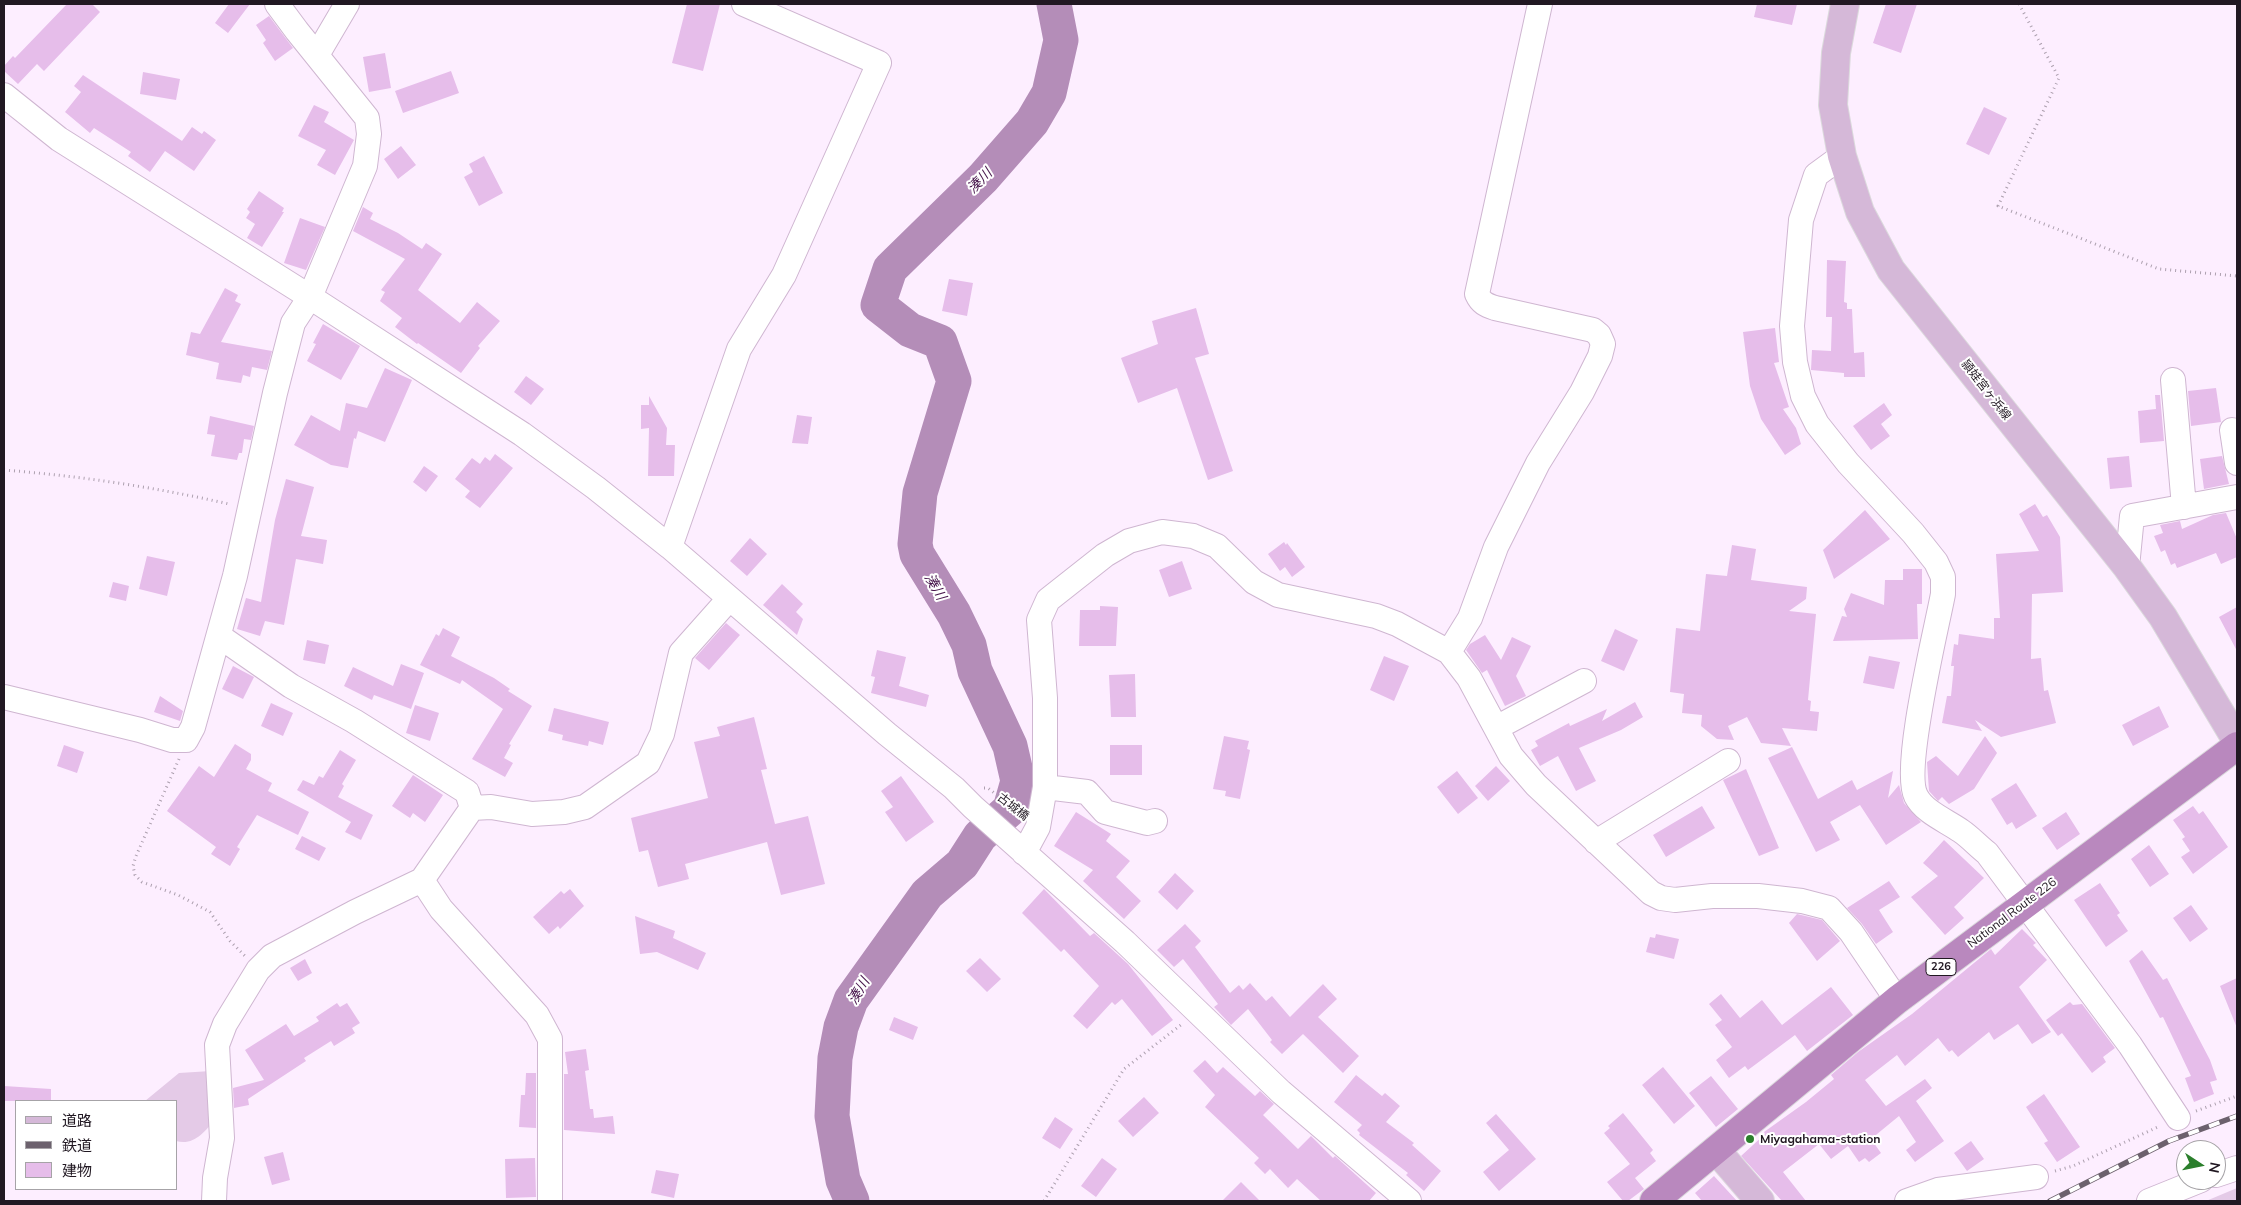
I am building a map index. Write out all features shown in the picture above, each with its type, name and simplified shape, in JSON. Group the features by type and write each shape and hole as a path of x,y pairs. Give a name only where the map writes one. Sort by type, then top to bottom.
{"highway":[{"name":"National Route 226","path":"1654,1201 1897,1000 2237,746"}],"main road":[{"name":"頴娃宮ヶ浜線","path":"1845,4 1836,53 1833,105 1842,156 1860,212 1891,270 2127,566 2163,617 2237,741"},
{"path":"1716,1150 1760,1201"}],"street":[{"path":"4,697 140,730 172,740 186,740 193,727 219,636 293,323 310,297 365,166 369,134 367,118 277,4"},
{"path":"317,55 347,4"},
{"path":"670,547 739,349 784,275 879,63 744,4"},
{"path":"1449,652 1470,618 1496,547 1538,463 1582,392 1600,356 1602,344 1600,335 1593,330 1495,308 1486,305 1477,294 1540,4"},
{"name":"古城橋","path":"4,95 59,139 310,297 522,434 596,488 670,547 728,599 887,734 954,788 1018,848 1125,942 1281,1092 1409,1201"},
{"path":"1842,156 1816,175 1801,220 1792,326 1795,362 1803,396 1817,424 1848,463 1913,533 1936,562 1942,577 1944,594 1916,733 1911,780 1916,797 1926,807 1963,832 1986,853 2130,1045 2178,1118"},
{"path":"2173,380 2184,507"},
{"path":"2232,430 2237,463"},
{"path":"2127,566 2132,516 2237,497"},
{"path":"1018,848 1038,827 1045,787 1045,698 1039,620 1048,600 1106,555 1129,540 1162,532 1193,536 1217,546 1254,582 1278,595 1376,616 1397,624 1449,652 1469,678 1511,756 1536,784 1651,893 1661,898 1675,900 1712,896 1758,896 1802,900 1829,908 1851,932 1897,1000"},
{"path":"472,808 491,807 532,814 564,812 584,807 648,763 662,734 681,653 728,599"},
{"path":"219,636 291,686 354,721 467,792 472,808"},
{"path":"1496,728 1584,681"},
{"path":"1596,842 1728,761"},
{"path":"1045,787 1087,792 1105,812 1147,823 1155,821"},
{"path":"214,1201 215,1178 222,1138 217,1045 225,1024 258,970 272,956 355,912 422,880 472,808"},
{"path":"422,880 441,909 537,1015 550,1039 550,1201"},
{"path":"1908,1201 1938,1190 2036,1177"},
{"path":"2149,1201 2176,1190"}],"path":[{"path":"2019,4 2058,78 1998,206 2159,269 2237,276"},
{"path":"4,470 68,475 164,489 249,508"},
{"path":"186,740 132,866 135,875 142,882 178,895 210,912 230,941 258,970"},
{"name":"古城橋","path":"988,788 1038,827"},
{"path":"1044,1201 1094,1122 1124,1069 1196,1012"},
{"path":"2036,1177 2073,1166 2178,1118 2237,1096"}],"shaded area":[{"path":"211,1071 215,1120 203,1133 188,1142 178,1141 178,1100 146,1100 179,1073"},
{"path":"2237,1188 2237,1201 2206,1201"}],"building":[{"path":"67,4 92,4 100,12 44,71 37,64 18,84 4,71 4,66 13,56 15,58"},
{"path":"229,4 250,4 228,33 215,23"},
{"path":"687,4 720,4 703,71 672,63"},
{"path":"1757,4 1797,4 1792,25 1754,17"},
{"path":"1886,4 1917,4 1901,53 1873,43"},
{"path":"269,16 293,48 275,61 263,43 266,40 256,25"},
{"path":"385,53 391,88 369,92 363,57"},
{"path":"451,71 459,93 403,113 395,91"},
{"path":"143,72 180,79 176,100 140,94"},
{"path":"83,75 182,141 192,127 202,134 204,131 216,140 194,171 165,151 150,172 128,156 131,152 94,128 90,133 65,112 81,92 74,86"},
{"path":"314,105 329,112 324,122 354,140 335,175 317,165 326,150 298,136"},
{"path":"1984,107 2007,118 1989,155 1966,144"},
{"path":"401,146 416,165 398,179 384,159"},
{"path":"484,156 503,193 479,206 464,177 473,172 469,164"},
{"path":"259,191 284,208 282,212 284,212 262,247 247,238 255,224 246,218 250,212 247,209"},
{"path":"363,207 373,213 370,219 398,233 422,249 426,243 442,254 418,290 460,323 477,302 500,321 478,346 480,348 461,373 395,327 402,318 380,301 385,292 381,290 405,259 353,231"},
{"path":"300,218 325,227 306,270 284,263"},
{"path":"1827,260 1846,261 1844,302 1847,303 1847,309 1852,309 1854,353 1864,352 1865,377 1844,377 1844,373 1811,370 1812,350 1831,351 1832,317 1826,317"},
{"path":"949,279 973,283 967,316 942,311"},
{"path":"225,288 238,295 235,301 241,304 221,342 272,351 267,370 252,367 250,377 243,375 241,383 216,379 219,363 186,355 191,332 200,334"},
{"path":"1196,308 1209,354 1195,358 1233,471 1208,480 1177,388 1138,403 1121,358 1158,344 1152,321"},
{"path":"323,324 360,346 341,380 307,361 316,344 313,343"},
{"path":"1775,328 1779,362 1774,363 1789,407 1783,409 1796,428 1801,444 1785,455 1761,419 1750,386 1743,332"},
{"path":"385,368 412,380 385,442 358,431 356,439 354,438 348,468 331,465 294,445 311,415 340,431 346,403 367,408"},
{"path":"526,376 544,389 531,405 514,392"},
{"path":"2216,388 2221,422 2191,426 2188,391"},
{"path":"2155,395 2160,395 2164,441 2140,443 2138,411 2156,409"},
{"path":"649,396 667,428 666,445 675,445 674,476 648,476 649,428 641,429 641,405 649,405"},
{"path":"1884,403 1892,415 1881,424 1890,436 1871,450 1853,426"},
{"path":"797,415 812,417 808,444 792,443"},
{"path":"210,416 254,426 251,440 244,439 242,453 239,453 237,460 211,456 215,435 207,434"},
{"path":"495,454 513,468 480,508 465,497 470,491 455,479 472,458 480,464 485,457 490,461"},
{"path":"2129,456 2132,487 2110,489 2107,458"},
{"path":"2222,456 2229,484 2204,489 2200,459"},
{"path":"424,466 438,476 426,492 413,482"},
{"path":"286,479 314,487 301,536 327,540 323,564 296,559 284,625 265,621 260,636 237,629 246,598 261,602 275,520"},
{"path":"2035,504 2043,517 2047,515 2060,537 2063,592 2032,594 2031,659 2041,658 2044,691 2048,690 2056,723 2001,737 1975,720 1982,731 1942,723 1947,696 1951,696 1954,666 1951,666 1954,644 1958,645 1959,634 1994,639 1994,618 2000,618 1996,554 2039,551 2019,514"},
{"path":"1865,510 1890,539 1834,579 1823,550"},
{"path":"2226,513 2237,539 2237,557 2221,564 2216,553 2177,568 2175,563 2171,565 2165,550 2161,552 2154,536 2163,533 2160,525 2180,521 2182,529 2213,515"},
{"path":"750,538 767,554 747,576 730,561"},
{"path":"1284,542 1286,545 1287,543 1305,567 1292,577 1285,567 1280,571 1268,554"},
{"path":"1732,545 1756,549 1751,580 1807,587 1806,599 1789,611 1816,614 1808,700 1811,701 1810,711 1819,712 1817,731 1782,728 1791,746 1761,743 1747,717 1728,726 1734,740 1717,739 1701,726 1702,715 1682,713 1684,694 1670,692 1676,628 1700,631 1706,574 1727,576"},
{"path":"147,556 175,562 167,596 139,589"},
{"path":"1182,561 1192,589 1169,597 1159,570"},
{"path":"1903,569 1922,569 1922,604 1917,604 1918,639 1833,641 1842,616 1847,617 1844,609 1851,593 1884,605 1885,580 1903,580"},
{"path":"113,582 129,586 126,601 109,597"},
{"path":"782,584 803,604 796,612 803,619 797,635 763,605"},
{"path":"1100,606 1118,607 1116,646 1079,646 1080,610 1100,610"},
{"path":"2237,607 2237,651 2219,617"},
{"path":"726,623 740,635 709,670 695,658"},
{"path":"443,628 460,637 451,656 494,678 510,689 508,691 532,706 509,744 511,745 504,758 513,763 505,777 472,759 503,709 462,680 460,684 420,665 436,634 439,636"},
{"path":"1615,629 1638,640 1624,671 1601,661"},
{"path":"1485,635 1501,660 1512,637 1531,646 1516,676 1526,696 1505,706 1487,670 1482,673 1466,650 1470,644"},
{"path":"307,640 329,645 325,664 303,660"},
{"path":"877,650 906,657 899,686 929,695 926,707 871,693 875,677 871,676"},
{"path":"1384,656 1409,666 1394,701 1370,690"},
{"path":"1869,656 1900,662 1894,689 1863,683"},
{"path":"401,664 424,673 411,709 374,695 372,700 344,686 353,667 393,686"},
{"path":"233,666 254,677 243,699 222,689"},
{"path":"1135,674 1136,717 1111,717 1109,675"},
{"path":"160,696 183,711 180,721 154,712"},
{"path":"1635,702 1643,717 1621,730 1579,748 1596,781 1576,791 1558,756 1540,766 1531,750 1538,746 1535,741 1569,723 1570,726 1607,709 1602,721"},
{"path":"271,703 293,713 283,736 261,726"},
{"path":"415,705 439,713 430,741 406,733"},
{"path":"2159,706 2169,727 2133,746 2122,725"},
{"path":"554,708 609,722 603,745 589,741 588,746 562,740 563,735 548,731"},
{"path":"754,717 767,769 761,770 775,824 808,816 825,884 781,895 767,842 685,864 689,879 658,887 648,850 639,852 631,818 708,798 694,742 720,736 717,727"},
{"path":"1224,736 1249,741 1247,749 1250,750 1240,799 1225,796 1226,791 1213,789"},
{"path":"1985,736 1997,753 1974,789 1949,804 1942,797 1938,801 1929,791 1927,762 1936,756 1958,776"},
{"path":"235,744 251,754 251,760 246,769 272,783 268,791 309,812 298,835 257,815 237,847 240,849 230,866 211,854 216,847 167,811 199,766 214,777"},
{"path":"64,745 84,752 77,773 57,766"},
{"path":"1110,745 1142,745 1142,775 1110,775"},
{"path":"1792,747 1818,799 1852,780 1857,790 1893,771 1888,798 1899,785 1904,803 1921,822 1886,845 1860,805 1830,822 1840,840 1816,852 1768,758"},
{"path":"340,750 356,760 342,784 344,786 338,797 373,815 361,840 345,832 351,822 297,790 303,780 314,785 319,776 323,778"},
{"path":"1496,766 1510,781 1488,801 1475,786"},
{"path":"1746,769 1779,848 1759,856 1723,780"},
{"path":"1457,771 1478,798 1458,814 1437,787"},
{"path":"413,775 443,795 425,822 413,813 410,818 392,806"},
{"path":"901,776 934,822 906,842 885,812 893,807 881,791"},
{"path":"2016,783 2037,816 2016,829 2012,822 2007,825 1991,799"},
{"path":"1702,806 1715,828 1666,857 1653,835"},
{"path":"2193,806 2199,814 2203,811 2228,847 2193,874 2181,857 2190,851 2182,839 2185,837 2173,820"},
{"path":"1076,812 1111,834 1106,841 1130,861 1116,877 1141,901 1124,919 1083,881 1093,870 1054,846"},
{"path":"2066,812 2080,834 2057,850 2042,828"},
{"path":"302,836 326,848 319,861 295,849"},
{"path":"1944,840 1984,878 1954,907 1964,918 1945,935 1911,897 1938,876 1923,863"},
{"path":"2149,845 2169,874 2150,887 2131,859"},
{"path":"1175,873 1194,891 1177,910 1158,892"},
{"path":"1889,881 1900,897 1879,910 1893,932 1876,944 1862,924 1847,908"},
{"path":"2100,883 2120,913 2117,915 2128,931 2106,947 2074,900"},
{"path":"570,889 584,906 560,929 558,926 549,934 533,917 561,891 564,894"},
{"path":"1044,889 1090,936 1094,933 1128,964 1173,1020 1152,1036 1122,999 1115,1005 1112,1002 1087,1029 1073,1016 1099,986 1064,949 1061,952 1022,913"},
{"path":"2191,905 2208,929 2190,942 2173,918"},
{"path":"1797,914 1822,920 1840,941 1817,961 1789,923"},
{"path":"635,916 675,931 673,938 706,953 698,970 657,952 640,954"},
{"path":"1185,924 1201,941 1195,947 1230,993 1239,985 1243,990 1250,983 1266,1001 1272,996 1290,1017 1323,984 1337,999 1318,1017 1359,1056 1343,1073 1303,1034 1282,1054 1270,1042 1272,1040 1248,1009 1231,1025 1214,1007 1218,1004 1183,959 1174,967 1157,950"},
{"path":"2022,929 2036,943 2033,945 2047,960 2019,987 2051,1032 2032,1044 2018,1024 1994,1040 1989,1032 1958,1057 1952,1050 1949,1052 1938,1038 1905,1066 1897,1055 1865,1080 1886,1106 1925,1079 1932,1088 1916,1101 1944,1141 1915,1162 1906,1150 1916,1142 1899,1116 1871,1139 1881,1153 1869,1162 1865,1158 1859,1162 1848,1146 1831,1159 1819,1144 1783,1172 1806,1201 1782,1201 1741,1156 1765,1134 1764,1132 1834,1079 1831,1075 1858,1052 1912,1014 1991,949 1995,955"},
{"path":"1656,934 1679,939 1674,959 1646,952 1650,937 1655,938"},
{"path":"2142,950 2163,980 2167,978 2210,1060 2217,1080 2210,1082 2214,1094 2194,1102 2185,1078 2191,1076 2163,1017 2160,1018 2129,961"},
{"path":"980,958 1001,979 987,992 966,971"},
{"path":"305,959 312,973 298,981 290,968"},
{"path":"2237,978 2237,1028 2220,986"},
{"path":"1831,987 1853,1015 1807,1051 1795,1035 1748,1070 1745,1066 1729,1078 1716,1060 1732,1047 1715,1025 1722,1020 1709,1004 1721,994 1740,1018 1762,1000 1782,1025"},
{"path":"2070,1002 2073,1005 2082,1004 2115,1048 2103,1057 2106,1062 2092,1073 2062,1033 2058,1036 2046,1020"},
{"path":"337,1003 340,1007 347,1003 360,1023 352,1028 355,1033 334,1046 331,1041 304,1058 306,1061 248,1099 249,1105 234,1108 233,1088 264,1080 245,1050 286,1024 294,1036 319,1021 316,1017"},
{"path":"894,1017 918,1027 913,1040 889,1030"},
{"path":"586,1049 589,1070 585,1071 590,1109 593,1109 594,1118 613,1116 615,1134 564,1130 564,1074 568,1074 565,1052"},
{"path":"1205,1060 1217,1073 1223,1067 1255,1096 1260,1091 1274,1104 1263,1115 1298,1149 1311,1136 1333,1158 1335,1156 1376,1193 1369,1201 1321,1201 1297,1179 1288,1188 1270,1169 1265,1174 1254,1163 1259,1158 1205,1107 1215,1095 1193,1071"},
{"path":"1663,1067 1695,1106 1674,1124 1642,1085"},
{"path":"526,1073 536,1073 536,1128 519,1127 521,1095 525,1095"},
{"path":"1356,1075 1382,1096 1385,1093 1400,1106 1386,1122 1414,1143 1412,1145 1441,1171 1424,1191 1406,1175 1408,1173 1359,1135 1360,1133 1357,1130 1362,1125 1334,1102"},
{"path":"1711,1076 1738,1109 1716,1127 1689,1093"},
{"path":"4,1086 51,1089 51,1100 4,1101"},
{"path":"2044,1094 2080,1147 2057,1162 2044,1143 2048,1141 2026,1107"},
{"path":"1144,1097 1159,1113 1133,1137 1118,1121"},
{"path":"1623,1113 1653,1150 1650,1153 1656,1161 1635,1178 1644,1189 1628,1201 1623,1201 1607,1182 1630,1164 1604,1133 1610,1128 1608,1126"},
{"path":"1496,1114 1536,1159 1499,1191 1483,1172 1509,1150 1486,1123"},
{"path":"1055,1117 1073,1129 1060,1149 1042,1138"},
{"path":"1971,1141 1984,1159 1967,1171 1954,1153"},
{"path":"283,1152 290,1180 272,1185 264,1157"},
{"path":"535,1158 536,1197 506,1198 505,1159"},
{"path":"1102,1158 1117,1169 1096,1197 1081,1186"},
{"path":"656,1170 679,1174 674,1198 651,1193"},
{"path":"1714,1176 1737,1201 1702,1201 1695,1193"},
{"path":"1241,1182 1260,1201 1222,1201"}],"waterway":[{"name":"湊川","path":"852,1201 843,1180 832,1116 835,1058 841,1027 851,1000 927,894 962,864 980,836 1010,809 1018,781 1010,746 975,671 969,645 954,614 917,554 915,544 920,493 954,381 940,342 910,330 878,305 890,269 983,178 1032,122 1049,93 1061,40 1054,4"}],"railway":[{"path":"2050,1201 2169,1141 2237,1116"}],"place":[{"name":"Miyagahama-station","path":"1750,1139"}]}
